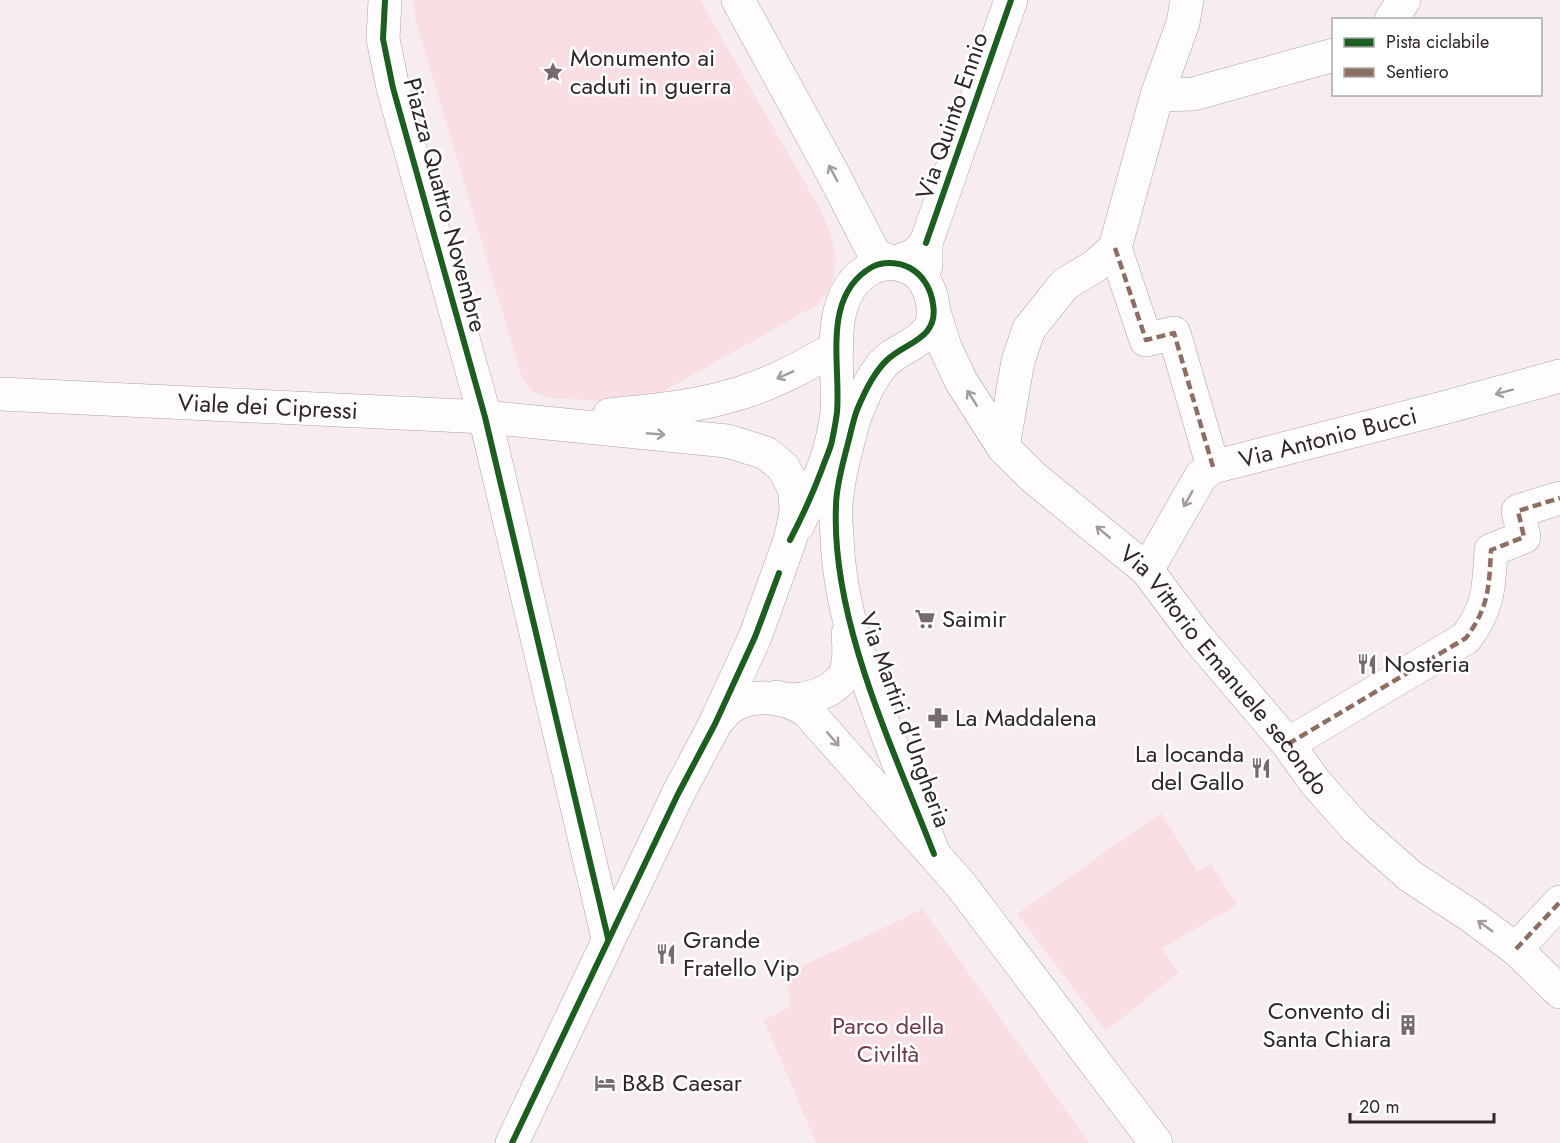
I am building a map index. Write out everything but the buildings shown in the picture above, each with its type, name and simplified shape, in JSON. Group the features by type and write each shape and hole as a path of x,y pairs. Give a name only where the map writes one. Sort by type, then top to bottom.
{"street":[{"name":"Piazza Quattro Novembre","path":"385,0 383,39 393,88 484,417 608,938"},
{"path":"738,0 875,255 905,266 922,276 931,302"},
{"name":"Via Quinto Ennio","path":"931,302 925,256 926,243 1011,0"},
{"path":"1003,447 1018,361 1029,329 1065,284 1095,266 1115,248 1157,95 1183,22 1188,0"},
{"path":"1392,18 1404,0"},
{"path":"1157,95 1193,94 1332,56"},
{"path":"512,1143 608,938 755,637 790,540 810,500 831,444 837,410 838,322 846,292 855,279 878,264 892,263 915,255 926,243"},
{"path":"1115,248 1146,340 1174,333 1213,466"},
{"name":"Via Vittorio Emanuele secondo","path":"931,302 945,347 961,381 1003,447 1034,477 1147,570 1197,637 1288,744 1315,782 1356,828 1410,876 1516,949 1560,992"},
{"name":"Via Martiri d'Ungheria","path":"931,302 927,331 918,341 890,357 881,366 856,411 836,504 839,573 847,614 870,690 934,854"},
{"path":"535,422 646,412 737,394 802,367 837,347"},
{"name":"Via Antonio Bucci","path":"1147,570 1201,476 1213,466 1443,408 1560,375"},
{"name":"Viale dei Cipressi","path":"0,394 484,417 535,422"},
{"path":"535,422 727,441 766,453 783,467 795,490 796,513 790,540"},
{"path":"1288,744 1466,638 1477,623 1489,590 1491,550 1524,537 1518,511 1560,498"},
{"path":"755,637 753,668 760,685 781,699 810,696 828,691 844,676 849,656 847,614"},
{"name":"Via Martiri d'Ungheria","path":"715,723 732,706 761,698 781,699 807,711 961,885 1156,1143"},
{"path":"1516,949 1560,902"}],"green space":[{"path":"413,0 700,0 826,222 834,246 835,270 826,293 817,305 642,403 549,398 532,391 522,377 517,361 416,21"},
{"path":"1161,813 1197,871 1211,864 1237,905 1161,949 1179,972 1106,1031 1017,914"},
{"name":"Parco della Civiltà","path":"923,909 1089,1143 816,1143 764,1020 789,1007 788,973"}],"marked path":[{"path":"1115,248 1146,340 1174,333 1213,467"},
{"path":"1288,744 1466,638 1474,627 1486,596 1491,550 1524,537 1518,511 1560,498"},
{"path":"1516,949 1560,902"}],"cycle path":[{"path":"385,0 383,39 393,88 485,417 608,938"},
{"path":"926,243 1011,0"},
{"path":"790,540 815,487 832,441 838,393 837,332 846,295 856,280 876,265 896,263 906,266 919,274 926,283 932,298 934,316 926,332 887,360 877,371 857,410 837,491 837,549 843,594 868,683 934,854"},
{"path":"512,1143 678,794 715,724 755,637 779,573"}],"place":[{"name":"Monumento ai caduti in guerra","path":"553,72"},
{"name":"Saimir","path":"925,619"},
{"name":"Nosteria","path":"1367,664"},
{"name":"La Maddalena","path":"938,718"},
{"name":"La locanda del Gallo","path":"1261,768"},
{"name":"Grande Fratello Vip","path":"666,954"},
{"name":"Convento di Santa Chiara","path":"1408,1025"},
{"name":"B&B Caesar","path":"605,1083"}]}
